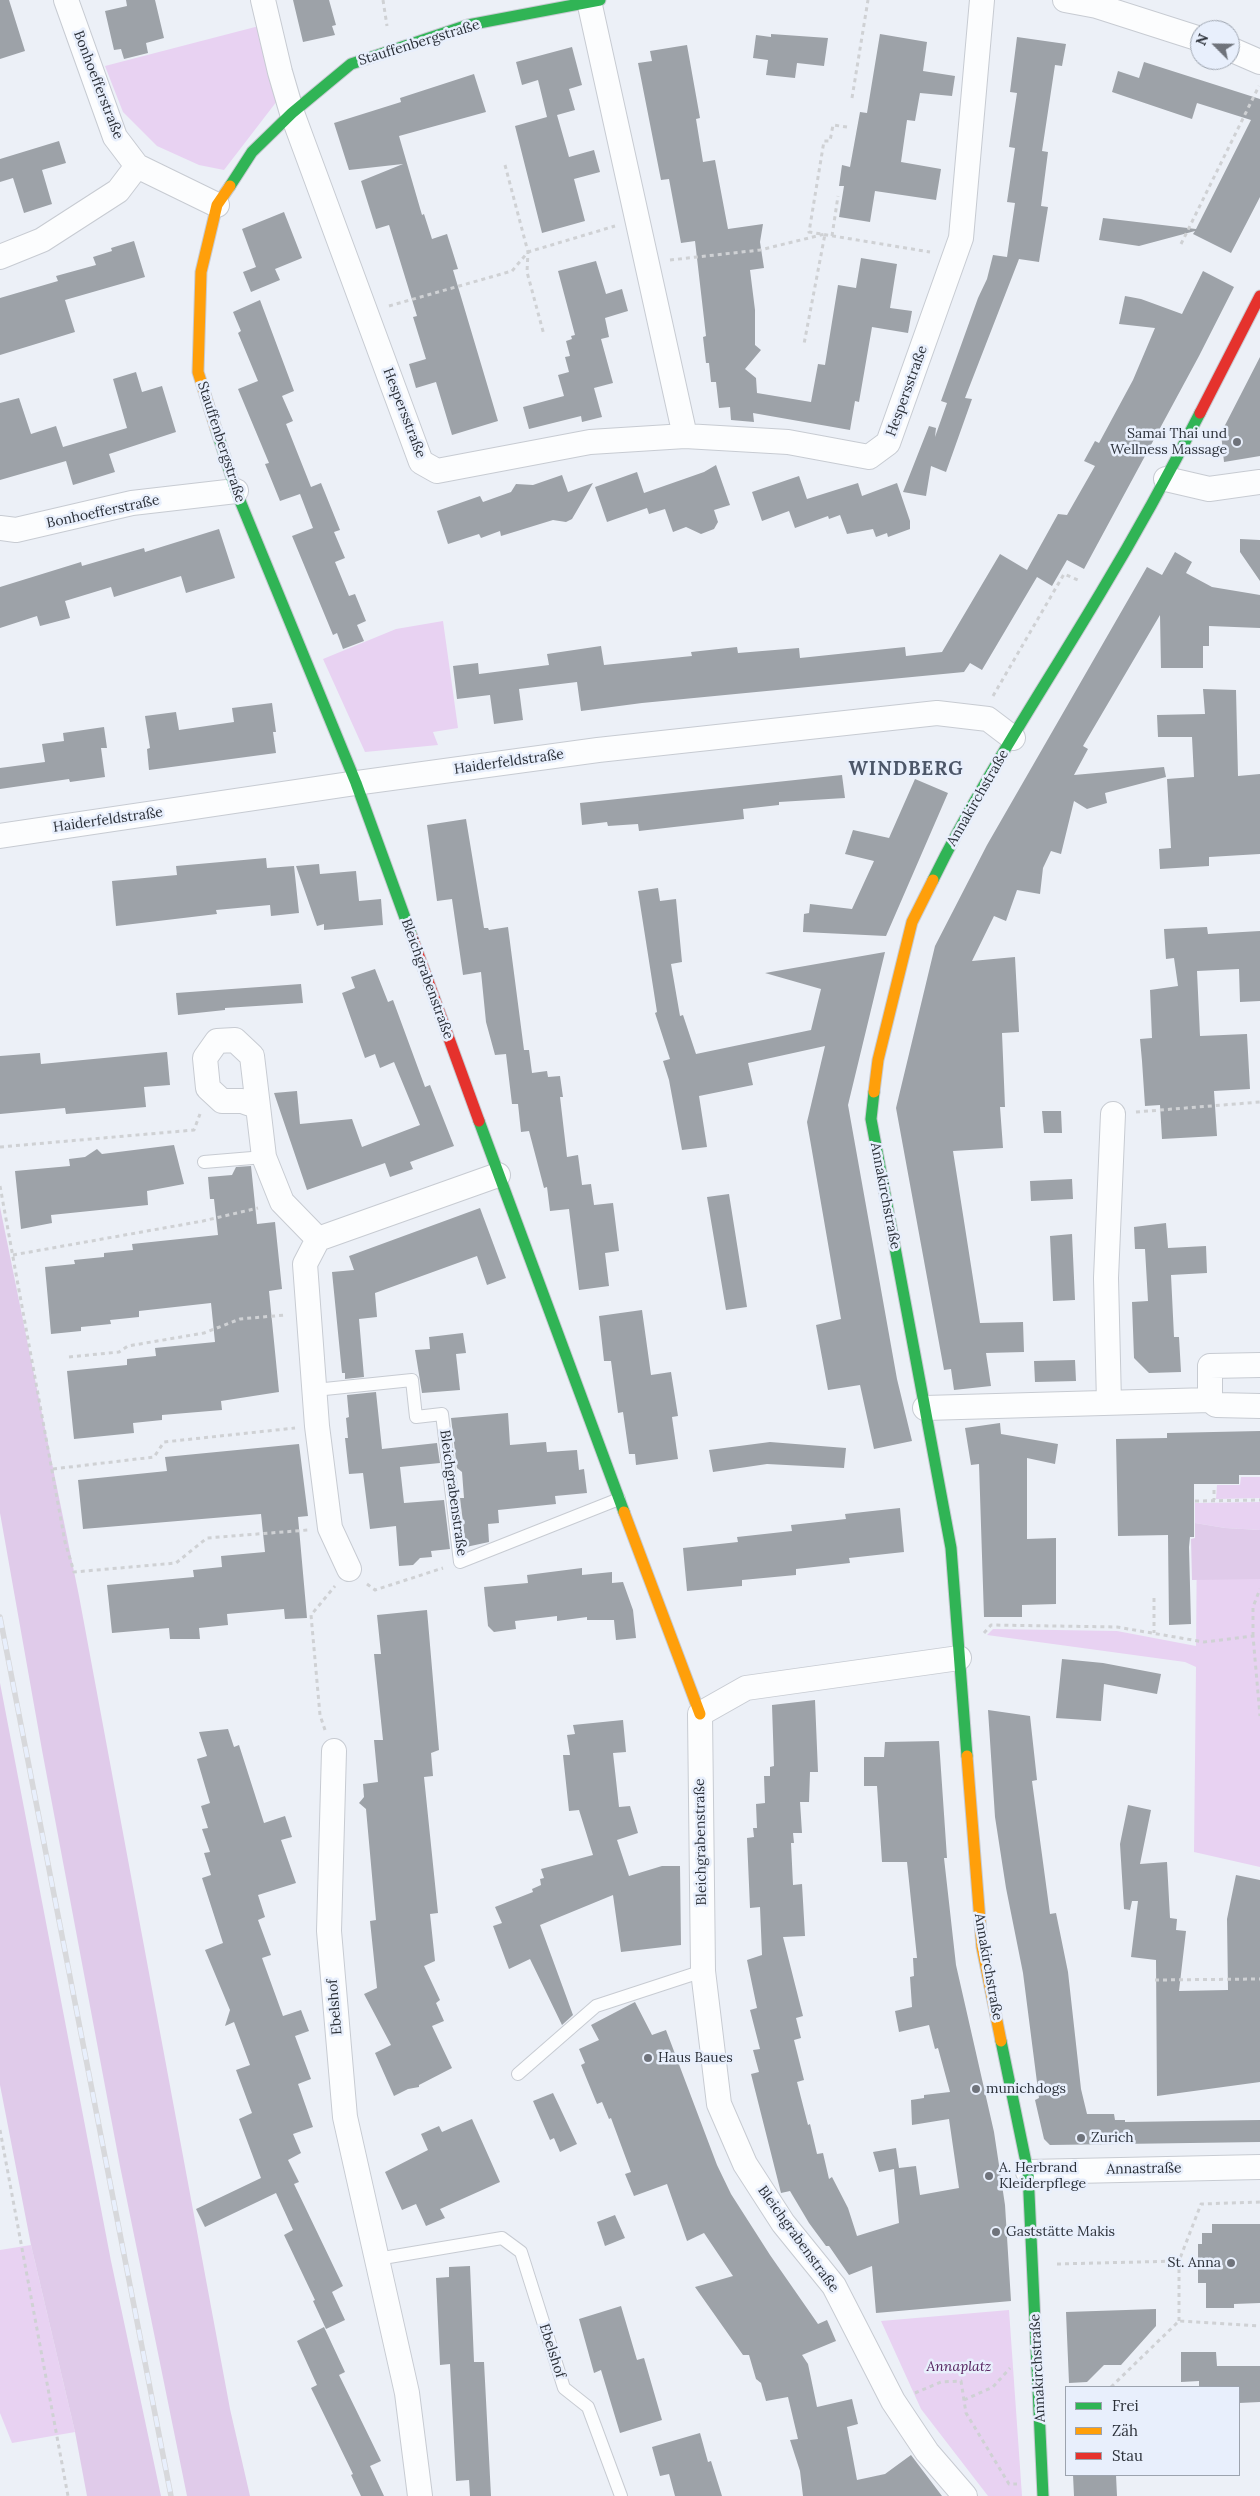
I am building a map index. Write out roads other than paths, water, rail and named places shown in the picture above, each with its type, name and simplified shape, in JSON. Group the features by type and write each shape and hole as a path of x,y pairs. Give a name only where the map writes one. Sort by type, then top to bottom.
{"street":[{"name":"Bonhoefferstraße","path":"66,0 115,137 137,166 217,205"},
{"name":"Hespersstraße","path":"263,0 280,72 292,112 421,462 437,471 590,442 685,436 788,442 869,457 888,443 956,257 961,238 982,0"},
{"path":"1065,0 1097,3 1190,36"},
{"path":"595,1 638,220 685,436"},
{"name":"Stauffenbergstraße","path":"356,782 236,491 198,372 201,272 217,205 252,152 292,112 351,64 468,25 595,1"},
{"path":"1240,53 1260,62"},
{"path":"0,257 42,240 118,191 137,166"},
{"name":"Annakirchstraße","path":"1042,2491 1028,2172 982,1947 951,1548 871,1119 878,1060 912,922 960,824 1102,592 1166,479 1260,296"},
{"path":"1166,479 1210,489 1260,482"},
{"name":"Bonhoefferstraße","path":"0,528 16,530 132,502 236,491"},
{"name":"Haiderfeldstraße","path":"0,836 356,782 598,750 937,713 988,719 1013,738"},
{"name":"Bleichgrabenstraße","path":"356,782 498,1175 700,1714 703,1971 719,2104 745,2164 783,2223 834,2286 893,2401 927,2452 965,2496"},
{"path":"256,1106 242,1101 222,1101 208,1088 205,1058 217,1041 235,1040 252,1056 256,1106 264,1157 282,1202 318,1239"},
{"path":"1109,1403 1106,1278 1113,1114"},
{"path":"349,1569 330,1528 317,1426 305,1264 318,1239 498,1175"},
{"path":"1210,1400 1210,1366 1260,1365"},
{"path":"925,1408 1210,1400 1216,1405 1260,1406"},
{"path":"700,1714 746,1688 959,1658"},
{"name":"Ebelshof","path":"334,1752 329,1931 345,2118 407,2394 420,2496"},
{"name":"Annastraße","path":"1028,2172 1260,2168"}],"lane":[{"path":"204,1162 264,1157"},
{"name":"Bleichgrabenstraße","path":"315,1390 412,1380 416,1416 442,1414 460,1562 620,1499"},
{"path":"518,2074 596,2006 703,1971"},
{"name":"Ebelshof","path":"377,2259 502,2238 521,2252 564,2388 588,2408 620,2496"}],"railway":[{"path":"0,1617 171,2496"}],"place":[{"name":"Samai Thai und Wellness Massage","path":"1237,442"},
{"name":"Haus Baues","path":"648,2058"},
{"name":"munichdogs","path":"976,2089"},
{"name":"Zurich","path":"1081,2138"},
{"name":"A. Herbrand Kleiderpflege","path":"989,2176"},
{"name":"Gaststätte Makis","path":"996,2232"},
{"name":"St. Anna","path":"1231,2263"}],"district":[{"name":"WINDBERG","path":"906,770"}],"park label":[{"name":"Annaplatz","path":"959,2367"}]}
